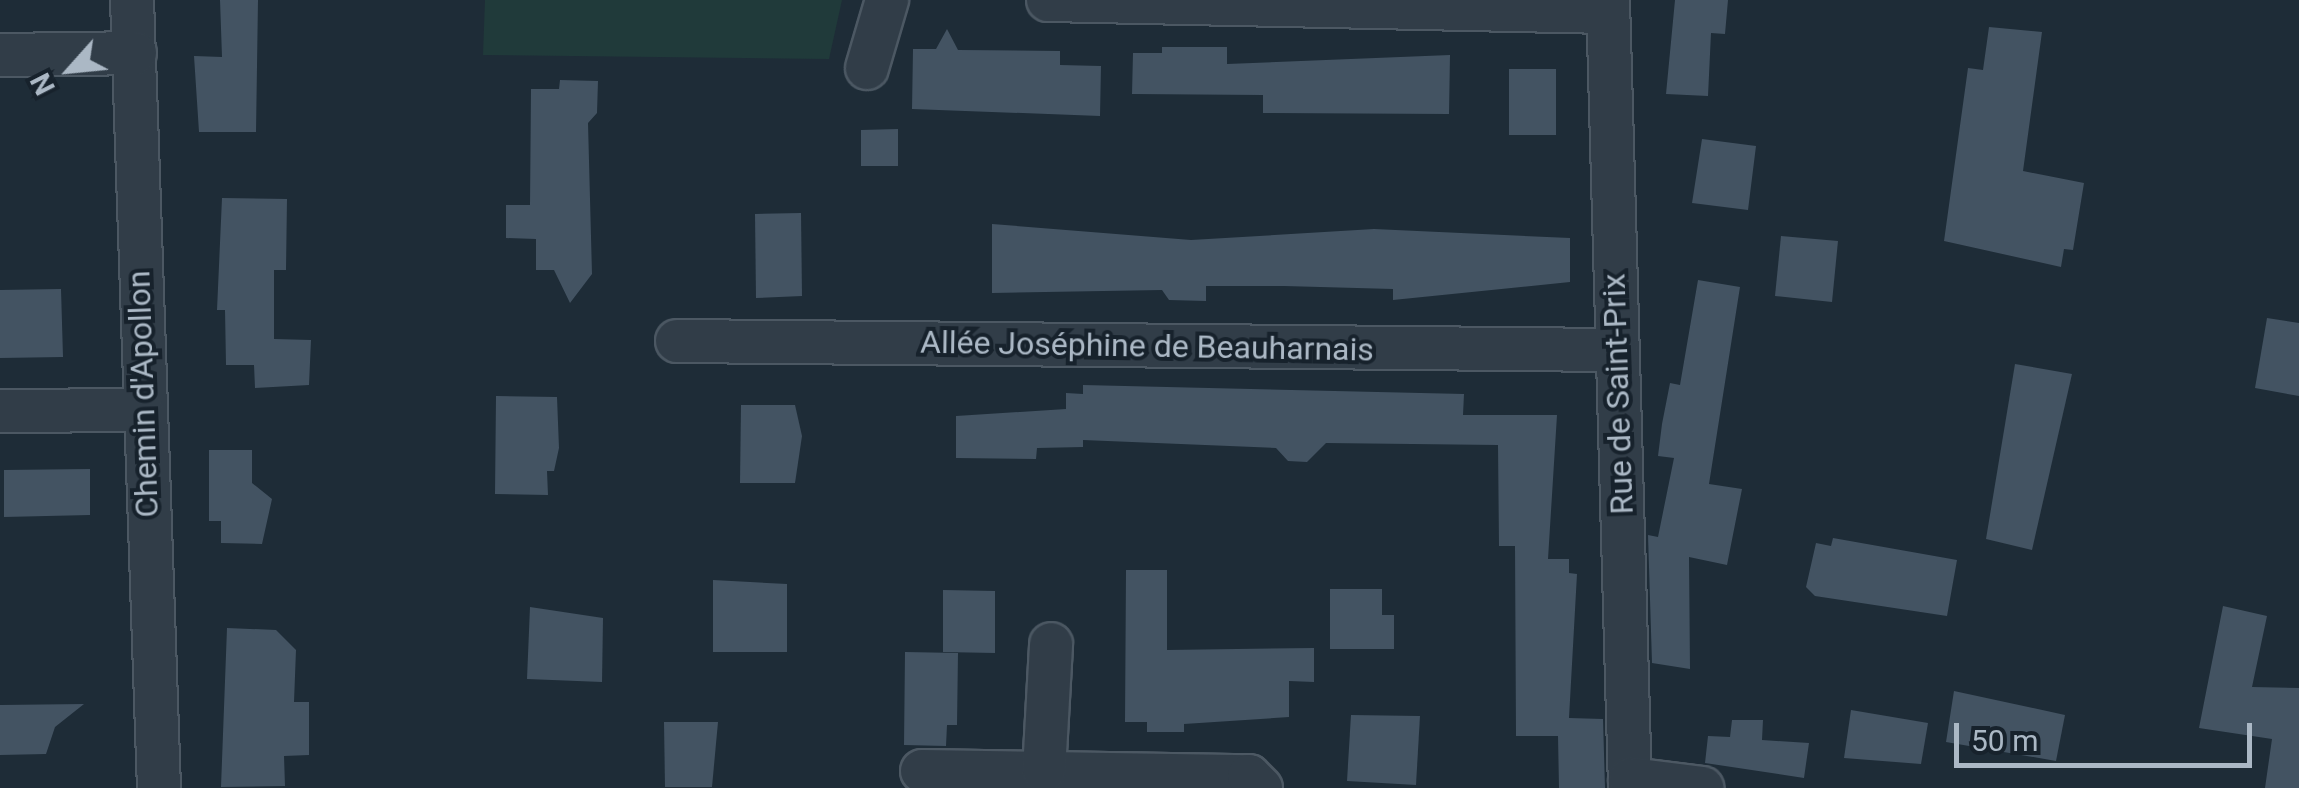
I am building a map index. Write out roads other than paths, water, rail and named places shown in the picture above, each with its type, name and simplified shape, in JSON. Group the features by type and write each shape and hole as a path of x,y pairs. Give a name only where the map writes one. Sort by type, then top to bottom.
{"street":[{"name":"Chemin d'Apollon","path":"132,0 142,410 159,788"},
{"path":"867,68 888,0"},
{"path":"1048,0 1608,6"},
{"name":"Rue de Saint-Prix","path":"1608,6 1630,784"},
{"path":"0,55 135,53"},
{"name":"Allée Joséphine de Beauharnais","path":"677,342 1616,350"},
{"path":"0,411 142,410"},
{"path":"1044,772 1051,644"},
{"path":"922,772 1249,776 1260,788"},
{"path":"1630,784 1702,788"}]}
